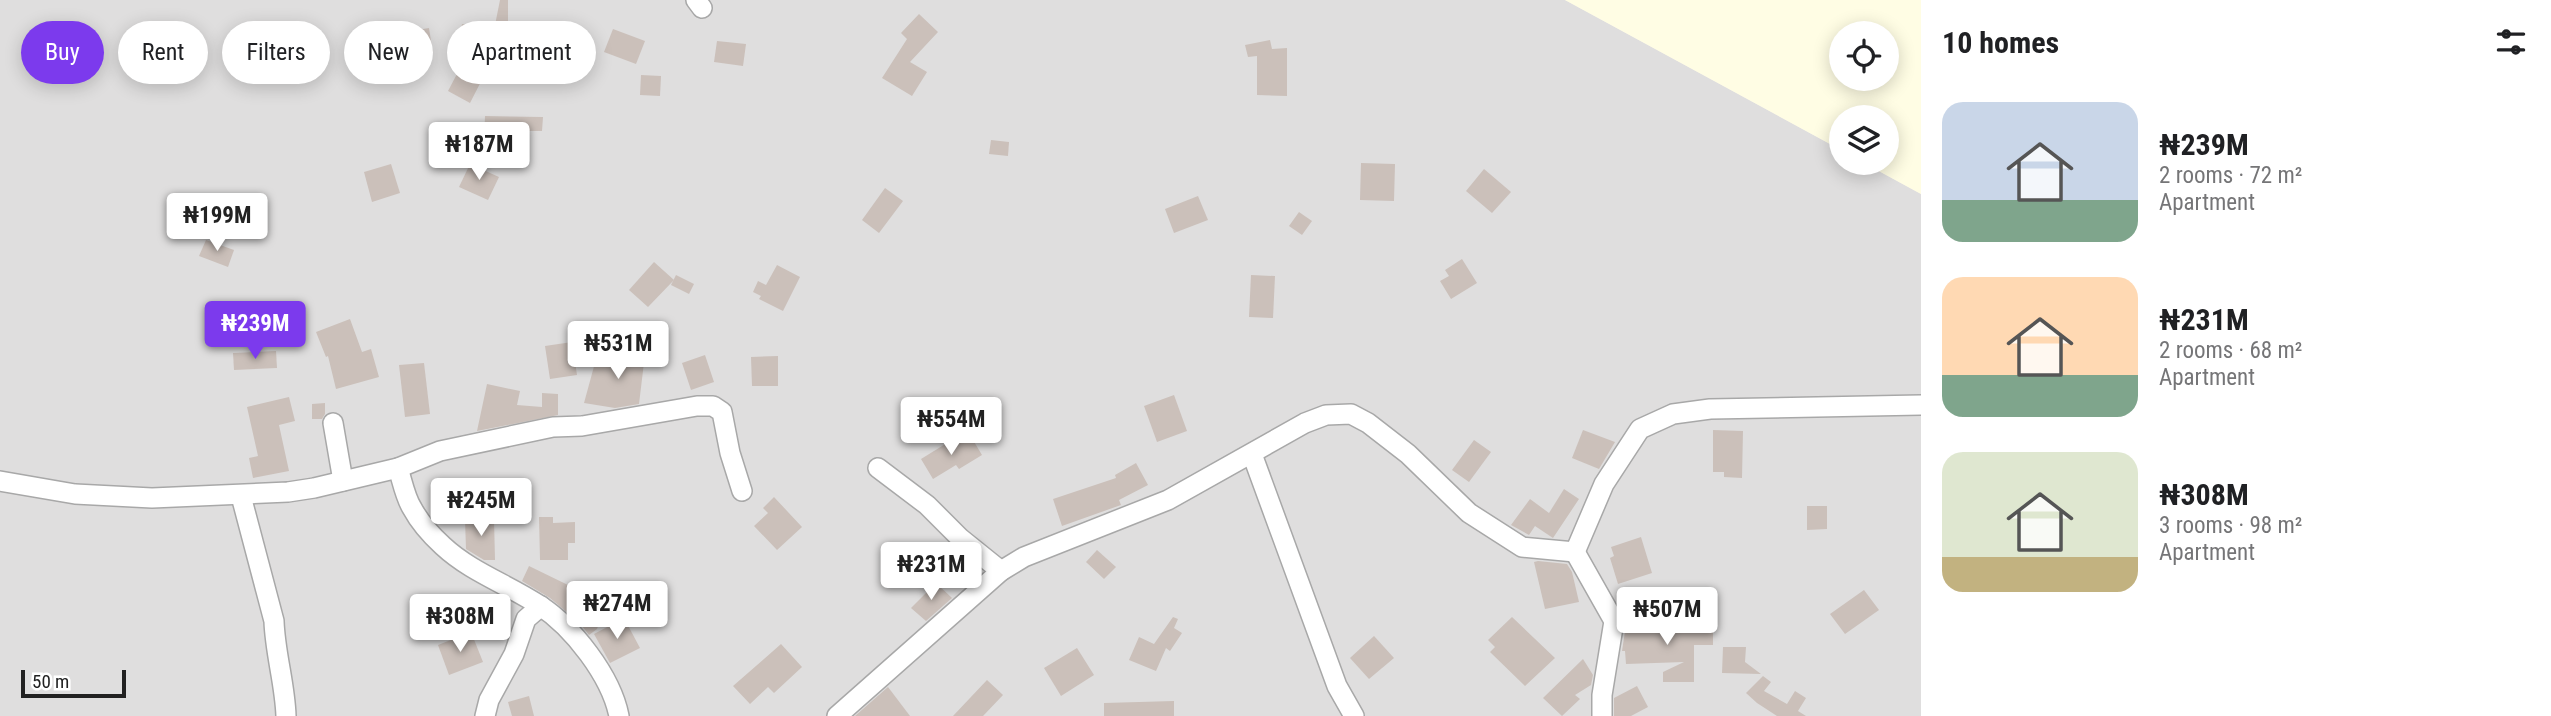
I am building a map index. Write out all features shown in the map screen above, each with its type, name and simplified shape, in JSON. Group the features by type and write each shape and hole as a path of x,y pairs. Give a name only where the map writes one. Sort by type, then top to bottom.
{"street":[{"path":"1574,552 1604,484 1640,429 1673,414 1710,409 1921,405"},
{"path":"0,481 88,494 152,498 288,492 398,468 440,451 553,427 582,426 697,406 713,406 722,412 730,453 742,491"},
{"path":"837,716 1000,571 1024,557 1168,500 1305,423 1326,415 1352,414 1368,423 1408,454 1469,513 1522,547 1574,552"},
{"path":"333,423 343,481"},
{"path":"1252,454 1337,687 1354,716"},
{"path":"398,468 411,508 443,546 473,569 541,606 573,635 600,669 615,698 619,716"},
{"path":"878,468 928,505 960,538 1000,571"},
{"path":"241,496 274,621 274,636 285,690 286,716"},
{"path":"1574,552 1614,621 1602,695 1602,716"},
{"path":"485,716 489,700 514,654 526,619 541,606"}],"shaded area":[{"path":"0,0 1565,0 1829,143 1829,175 1886,175 1921,194 1921,716 0,716"},
{"path":"1565,0 1921,0 1921,194 1886,175 1899,175 1899,105 1829,105 1829,143"}],"building":[{"path":"500,0 508,0 508,21 496,21"},
{"path":"919,14 938,32 910,62 927,72 912,96 882,78 907,39 901,33"},
{"path":"613,29 645,41 636,64 604,52"},
{"path":"1270,40 1272,49 1287,48 1287,96 1257,95 1257,56 1248,57 1245,45"},
{"path":"717,41 746,44 743,66 714,62"},
{"path":"641,75 661,76 660,96 640,95"},
{"path":"452,84 480,84 470,103 448,91"},
{"path":"485,116 543,117 542,131 522,131 522,141 484,140"},
{"path":"991,140 1009,142 1008,156 989,154"},
{"path":"1361,163 1395,164 1394,201 1360,200"},
{"path":"391,164 400,193 372,202 364,172"},
{"path":"470,164 499,177 488,200 459,187"},
{"path":"1484,169 1511,192 1492,213 1466,191"},
{"path":"885,188 903,201 879,233 862,220"},
{"path":"1198,196 1208,220 1174,233 1165,209"},
{"path":"1299,212 1312,221 1302,235 1289,226"},
{"path":"206,240 234,250 228,267 199,256"},
{"path":"1462,259 1477,283 1451,299 1440,281 1449,276 1445,270"},
{"path":"654,262 674,280 648,307 629,290"},
{"path":"777,265 800,277 783,311 759,299 761,296 753,292 758,281 766,285"},
{"path":"676,275 694,284 689,294 671,285"},
{"path":"1251,275 1275,276 1273,318 1249,317"},
{"path":"350,319 362,352 371,349 379,377 336,389 328,356 326,357 316,332"},
{"path":"572,342 577,375 550,379 545,346"},
{"path":"626,345 646,346 639,404 615,408 584,403 596,359 626,367"},
{"path":"276,351 277,368 234,370 233,353"},
{"path":"705,355 714,382 691,390 682,363"},
{"path":"778,356 778,386 752,386 751,357"},
{"path":"424,363 430,414 405,417 399,365"},
{"path":"487,384 520,391 517,405 542,407 542,393 558,394 558,415 477,431"},
{"path":"1174,395 1187,431 1157,442 1144,406"},
{"path":"289,397 295,421 279,425 289,471 253,478 249,458 258,456 247,407"},
{"path":"325,403 322,419 312,419 312,404"},
{"path":"1583,430 1615,442 1599,469 1572,458"},
{"path":"1713,430 1743,431 1742,478 1724,477 1724,472 1713,472"},
{"path":"970,435 982,455 959,469 956,465 933,479 921,459 947,443 950,448"},
{"path":"1474,440 1491,452 1469,482 1452,470"},
{"path":"1136,463 1148,485 1119,500 1121,505 1062,526 1053,499 1116,478 1115,475"},
{"path":"1564,489 1579,499 1553,538 1535,526 1529,535 1511,525 1530,499 1549,513"},
{"path":"774,497 802,527 777,550 754,526 768,513 763,508"},
{"path":"1807,506 1827,506 1827,529 1807,530"},
{"path":"539,517 553,517 553,523 575,522 575,543 568,543 568,560 540,560"},
{"path":"465,519 494,519 495,560 484,560 466,549"},
{"path":"1641,537 1652,573 1618,584 1610,558 1614,556 1611,547"},
{"path":"1097,550 1116,567 1104,579 1086,562"},
{"path":"1534,562 1567,564 1572,572 1579,602 1545,609"},
{"path":"529,566 568,585 568,613 522,581"},
{"path":"584,581 612,592 597,629 589,635 582,626 588,621 570,614"},
{"path":"936,583 952,598 926,621 911,608"},
{"path":"1864,590 1879,610 1845,634 1830,614"},
{"path":"1173,617 1178,619 1174,628 1182,633 1170,651 1166,648 1156,671 1129,660 1139,637 1154,644"},
{"path":"1512,617 1555,658 1525,686 1490,652 1495,647 1488,640"},
{"path":"624,618 640,648 610,663 594,634"},
{"path":"1626,625 1713,626 1713,645 1694,645 1694,682 1663,682 1663,672 1684,662 1626,664 1625,651 1622,651"},
{"path":"471,632 483,662 449,675 438,645"},
{"path":"1374,636 1394,658 1369,679 1350,658"},
{"path":"781,644 802,667 774,693 768,687 750,704 733,686"},
{"path":"1723,647 1746,647 1745,662 1761,674 1722,673"},
{"path":"1077,648 1094,675 1061,696 1044,668"},
{"path":"1583,659 1593,675 1591,685 1575,695 1580,699 1562,716 1543,698"},
{"path":"1763,676 1771,682 1764,691 1787,704 1795,691 1806,698 1798,711 1806,716 1777,716 1746,693"},
{"path":"987,680 1003,695 983,716 953,716"},
{"path":"1637,686 1648,707 1631,716 1614,716 1614,698"},
{"path":"888,687 910,716 855,716"},
{"path":"529,696 534,716 512,716 508,702"},
{"path":"1174,701 1174,716 1104,716 1104,703"}]}
